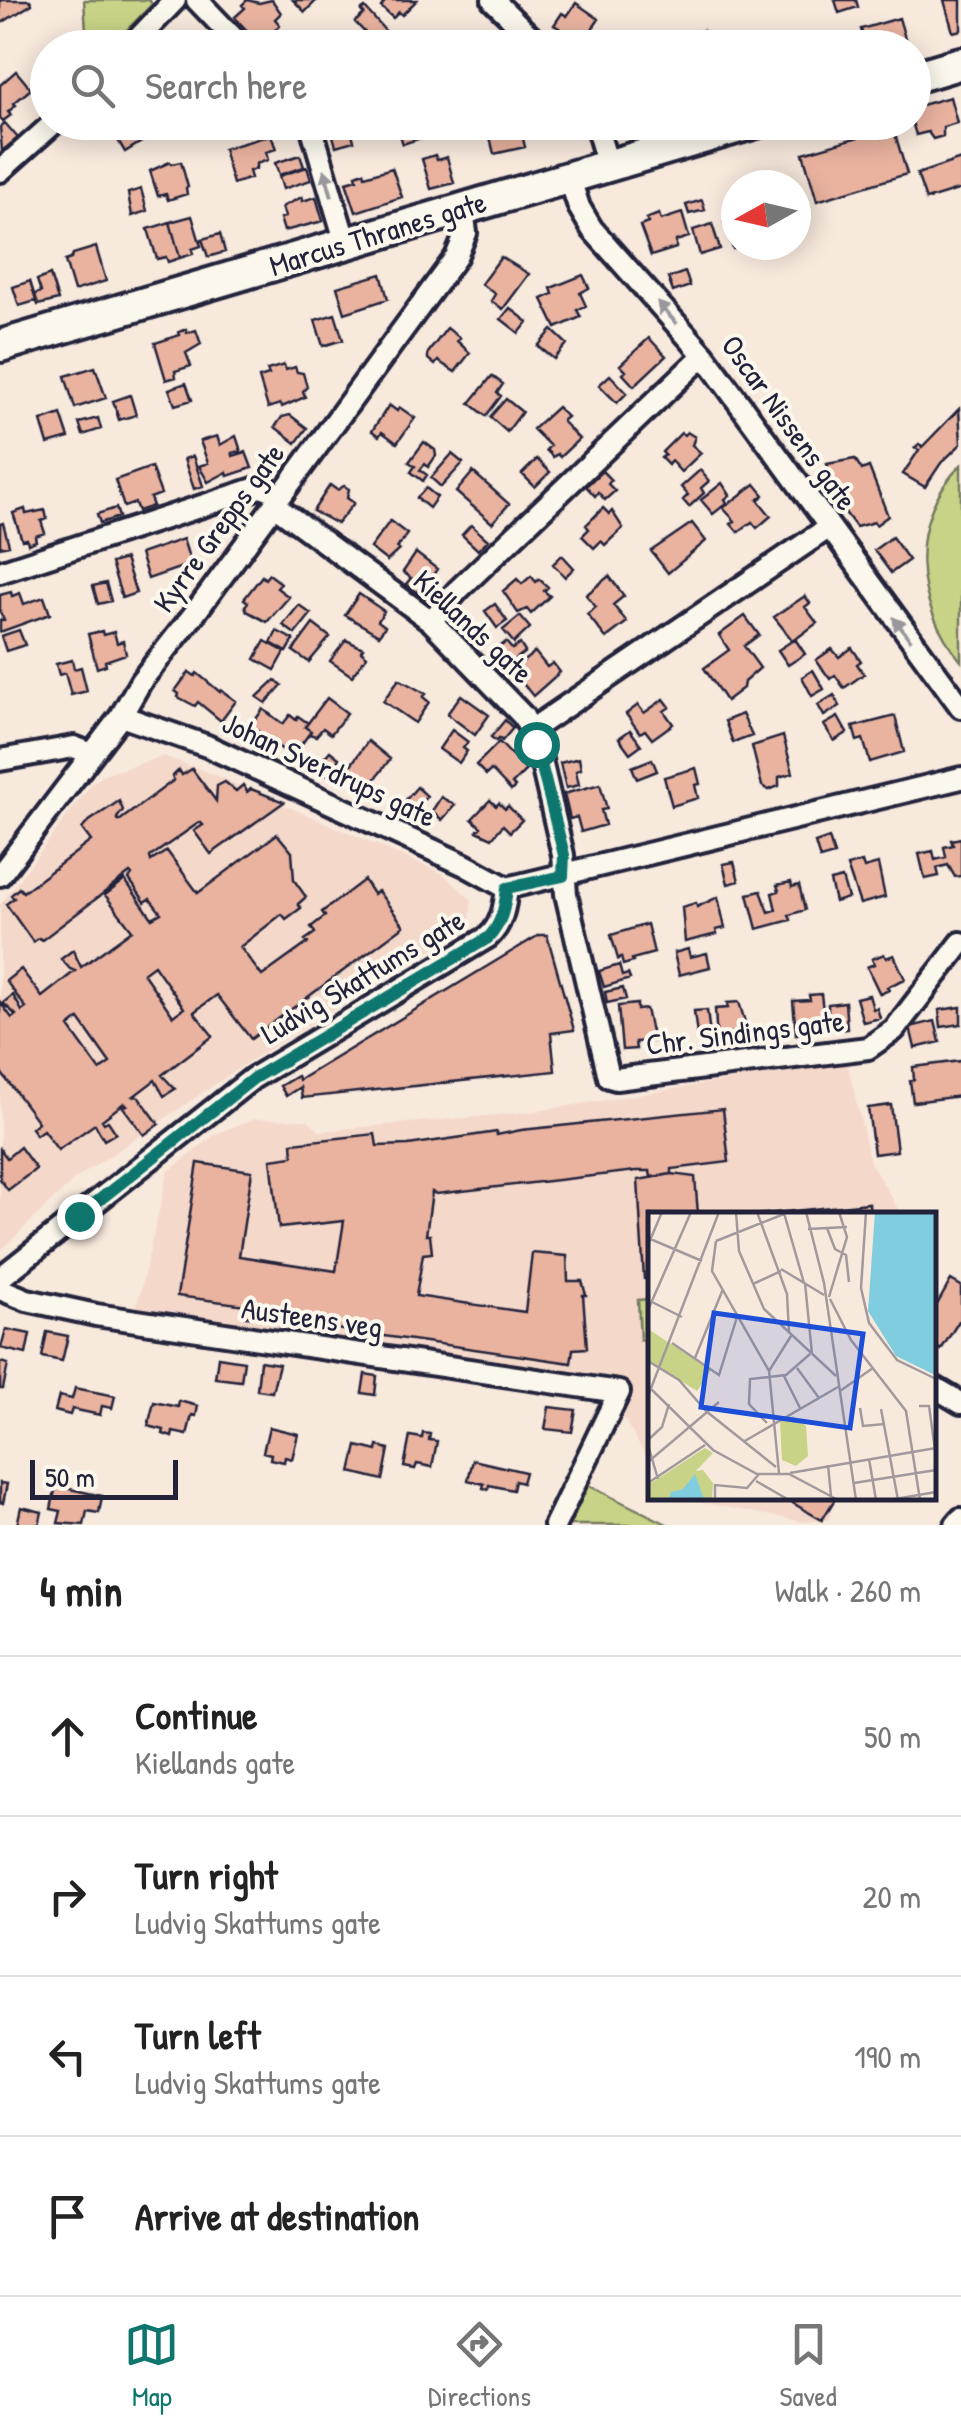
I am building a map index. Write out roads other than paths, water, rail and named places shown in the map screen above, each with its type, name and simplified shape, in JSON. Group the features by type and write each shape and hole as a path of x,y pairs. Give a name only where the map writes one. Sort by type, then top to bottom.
{"main road":[{"path":"931,71 961,63"},
{"name":"Marcus Thranes gate","path":"0,346 694,140"}],"street":[{"path":"146,30 175,0"},
{"path":"197,0 226,30"},
{"path":"493,0 524,30"},
{"path":"0,171 35,140"},
{"path":"315,140 346,244"},
{"path":"600,140 608,165"},
{"name":"Oscar Nissens gate","path":"570,176 592,229 704,355 961,707"},
{"name":"Kyrre Grepps gate","path":"0,875 456,257 466,233 462,209"},
{"path":"431,621 458,590 704,355"},
{"path":"0,572 264,486 277,500"},
{"name":"Kiellands gate","path":"277,500 431,621 497,688 531,730 564,855 563,876 610,1076"},
{"path":"531,730 828,528"},
{"name":"Johan Sverdrups gate","path":"121,716 207,746 465,864 507,888"},
{"path":"0,760 74,747 92,754"},
{"path":"507,888 961,778"},
{"name":"Ludvig Skattums gate","path":"0,1278 254,1078 488,938 496,930 507,888"},
{"name":"Chr. Sindings gate","path":"610,1076 616,1079 868,1048 894,1030 961,943"},
{"name":"Austeens veg","path":"0,1289 28,1300 114,1318 619,1392 554,1525"},
{"path":"936,1387 961,1403"},
{"path":"956,1525 961,1519"}]}
